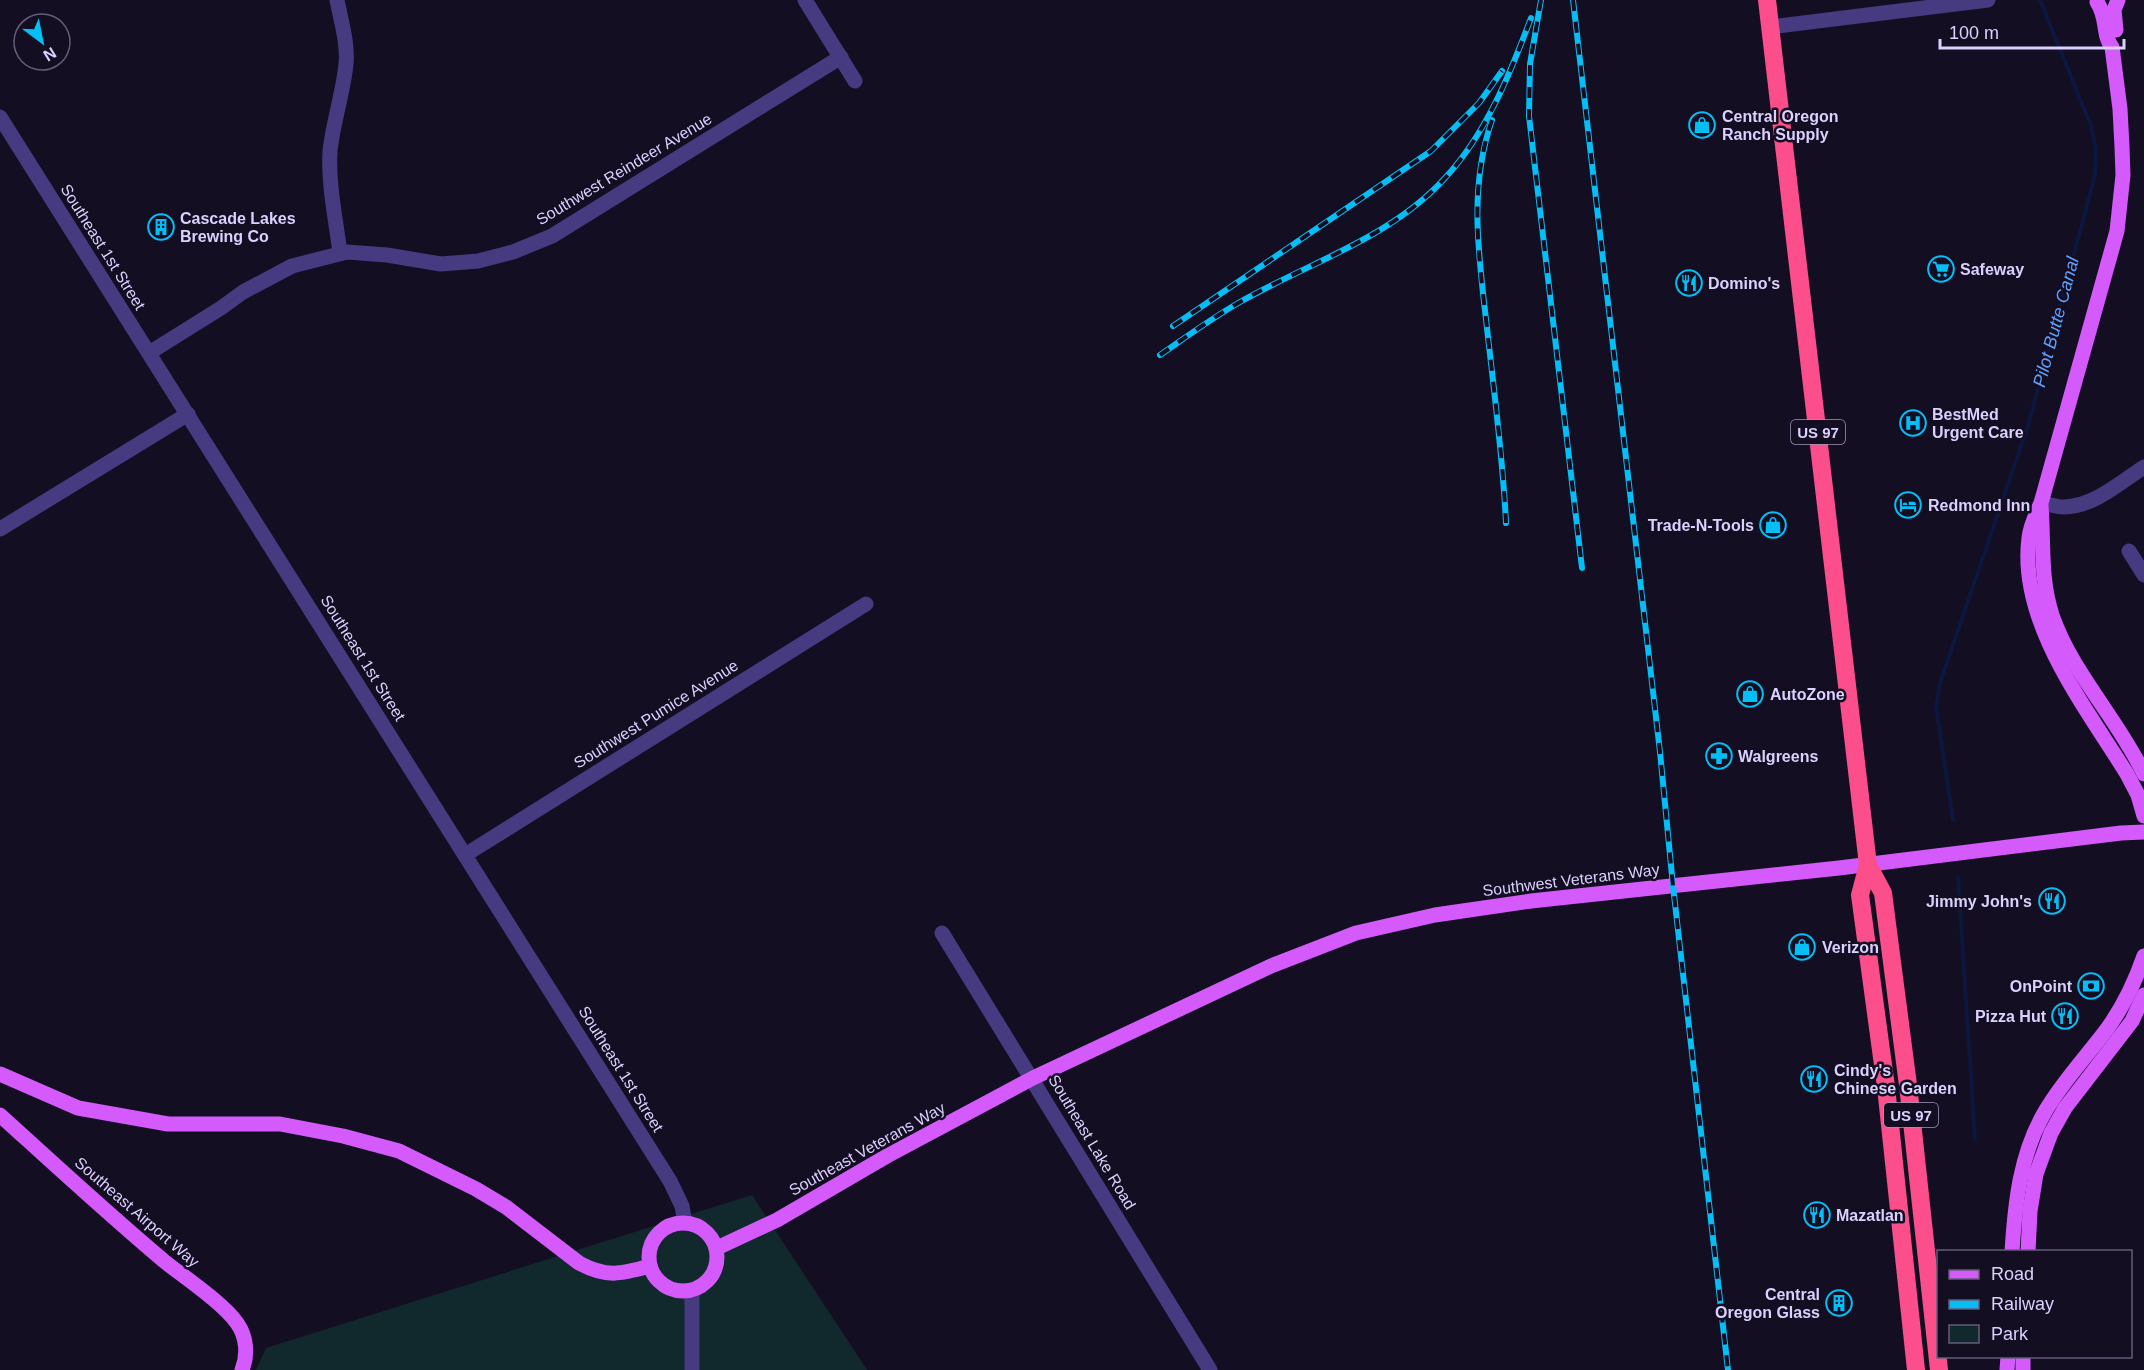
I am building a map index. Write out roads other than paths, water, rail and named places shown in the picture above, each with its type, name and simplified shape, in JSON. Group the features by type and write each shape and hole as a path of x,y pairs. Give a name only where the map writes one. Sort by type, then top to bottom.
{"highway":[{"name":"US 97","path":"1767,0 1868,865 1883,893 1908,1084 1937,1352"},
{"name":"US 97","path":"1868,865 1860,895 1886,1087 1916,1370"}],"main road":[{"path":"2096,1 2109,4 2118,0"},
{"path":"2112,47 2117,39 2114,9 2118,0"},
{"path":"2096,1 2103,11 2107,41 2112,47 2120,109 2123,175 2117,231 2041,503 2029,537 2028,563 2031,590 2038,618 2049,645 2127,774 2138,795 2144,816"},
{"path":"2041,503 2045,588 2061,638 2144,774"},
{"name":"Southwest Veterans Way","path":"1033,1078 1271,966 1356,933 1435,915 1531,901 1868,865 2144,832"},
{"path":"2012,1250 2017,1192 2026,1155 2039,1123 2052,1100 2113,1020 2135,981 2144,956"},
{"path":"2028,1250 2030,1211 2036,1174 2051,1132 2065,1108 2132,1021 2144,995"},
{"path":"0,1074 78,1108 168,1124 280,1124 343,1136 399,1151 507,1207 579,1263 592,1270 620,1274 650,1266"},
{"name":"Southeast Veterans Way","path":"717,1248 777,1220 887,1156 1033,1078"},
{"name":"Southeast Airport Way","path":"0,1115 237,1323 245,1340 247,1359 242,1370"},
{"path":"685,1222 705,1230 717,1248 716,1269 710,1279 692,1291 671,1290 654,1276 650,1266 651,1245 656,1236 664,1228 674,1224 685,1222"}],"street":[{"path":"337,0 344,34 346,63 330,153 340,253"},
{"path":"805,0 855,81"},
{"path":"1770,27 1988,0"},
{"name":"Southwest Reindeer Avenue","path":"149,353 243,292 292,266 347,252 387,255 441,264 478,261 513,252 552,236 841,57"},
{"name":"Southeast 1st Street","path":"0,117 670,1181 679,1199 685,1222"},
{"path":"0,529 188,414"},
{"path":"2041,503 2065,507 2080,505 2097,498 2144,468"},
{"path":"2129,551 2144,575"},
{"name":"Southwest Pumice Avenue","path":"465,855 866,604"},
{"name":"Southeast Lake Road","path":"942,933 1210,1370"},
{"path":"692,1291 692,1370"}],"waterway":[{"name":"Pilot Butte Canal","path":"1953,820 1936,706 1940,683 2028,426 2095,175 2096,149 2091,126 2040,0"},
{"name":"Pilot Butte Canal","path":"1958,877 1975,1139"}],"railway":[{"path":"1541,0 1530,64 1529,116 1582,568"},
{"path":"1573,0 1660,752 1728,1370"},
{"path":"1160,355 1230,308 1348,248 1400,217 1423,199 1460,161 1485,123 1496,103 1531,18"},
{"path":"1173,326 1431,151 1479,103 1502,71"},
{"path":"1492,120 1484,147 1480,174 1478,228 1506,523"}],"place":[{"name":"Central Oregon Ranch Supply","path":"1702,125"},
{"name":"Cascade Lakes Brewing Co","path":"161,227"},
{"name":"Safeway","path":"1941,269"},
{"name":"Domino's","path":"1689,283"},
{"name":"BestMed Urgent Care","path":"1913,423"},
{"name":"Redmond Inn","path":"1908,505"},
{"name":"Trade-N-Tools","path":"1773,525"},
{"name":"AutoZone","path":"1750,694"},
{"name":"Walgreens","path":"1719,756"},
{"name":"Jimmy John's","path":"2052,901"},
{"name":"Verizon","path":"1802,947"},
{"name":"OnPoint","path":"2091,986"},
{"name":"Pizza Hut","path":"2065,1016"},
{"name":"Cindy's Chinese Garden","path":"1814,1079"},
{"name":"Mazatlan","path":"1817,1215"},
{"name":"Central Oregon Glass","path":"1839,1303"}]}
